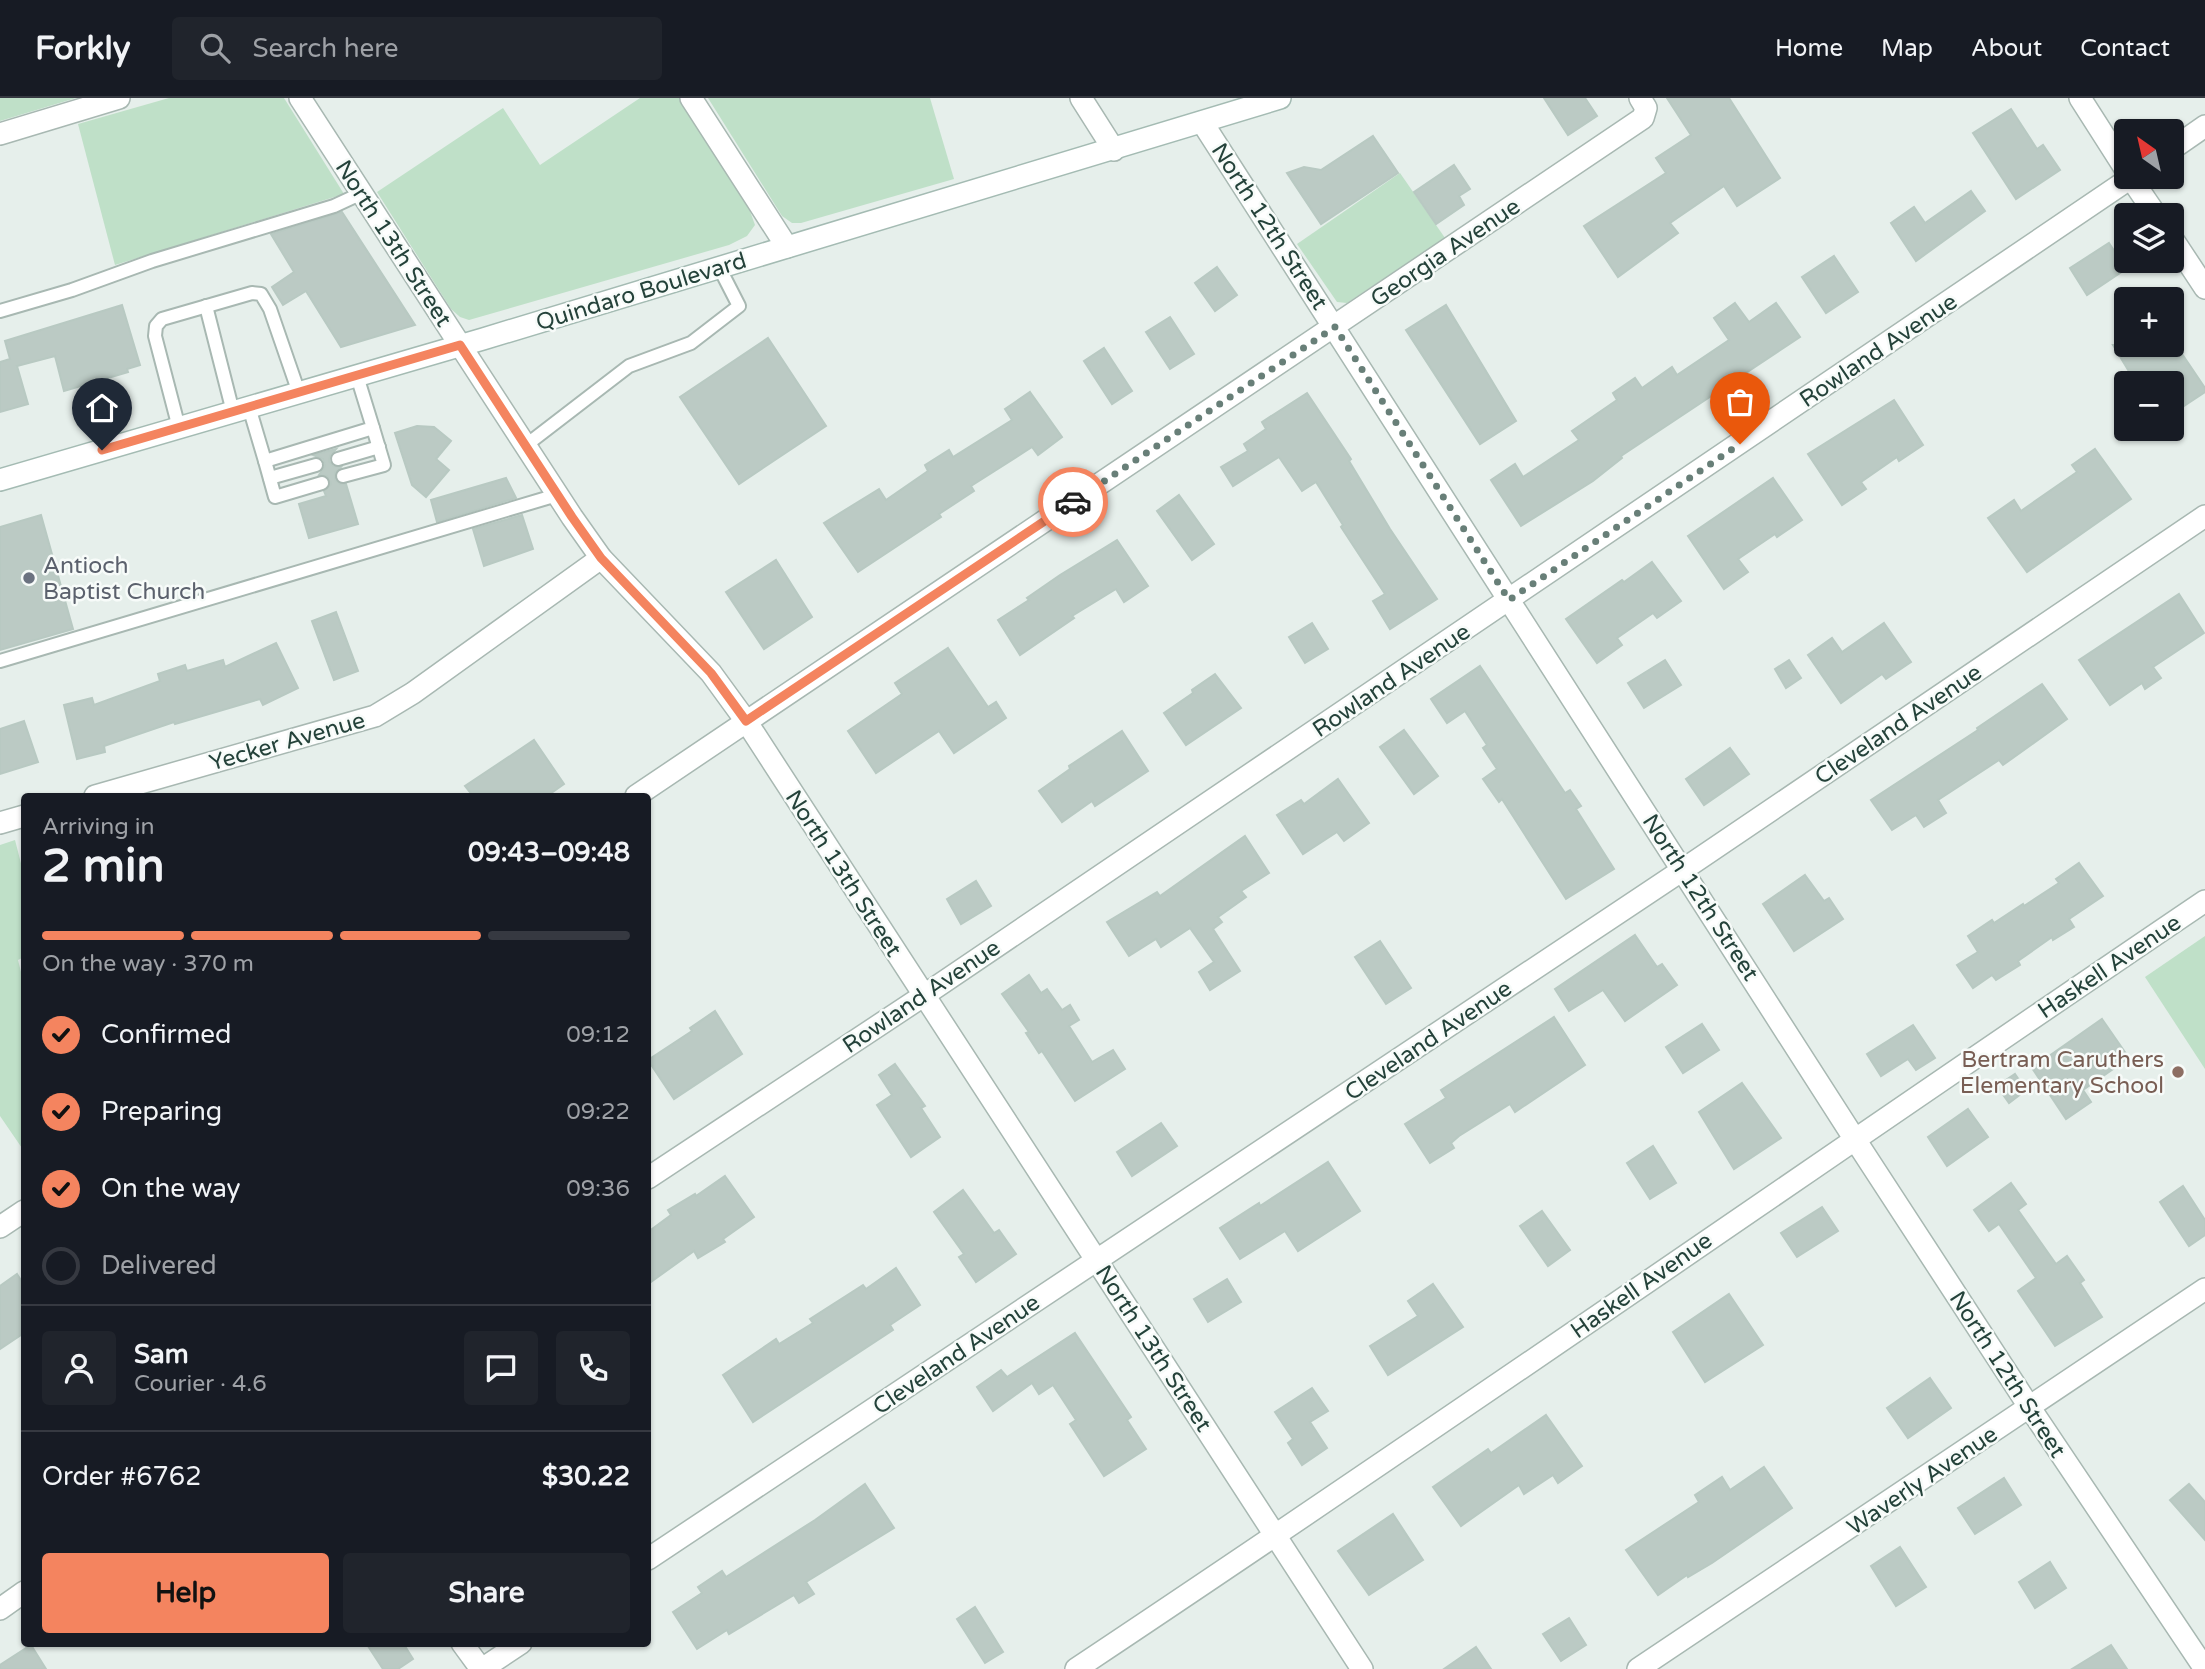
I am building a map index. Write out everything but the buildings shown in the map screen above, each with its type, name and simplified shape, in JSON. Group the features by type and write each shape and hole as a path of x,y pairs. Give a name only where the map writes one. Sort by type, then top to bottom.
{"street":[{"path":"0,134 118,98"},
{"name":"North 13th Street","path":"300,98 557,495 601,558 711,673 746,721 1362,1669"},
{"path":"691,98 787,247"},
{"path":"1080,98 1114,150"},
{"name":"Quindaro Boulevard","path":"0,480 357,376 1280,98"},
{"name":"Georgia Avenue","path":"640,793 1643,118 1646,108 1640,98"},
{"path":"2080,98 2114,151"},
{"name":"North 12th Street","path":"1202,122 1684,869 1854,1138 2204,1668"},
{"path":"2184,141 2205,126"},
{"name":"Rowland Avenue","path":"651,1176 923,996 2114,189"},
{"path":"2184,257 2205,288"},
{"name":"Cleveland Avenue","path":"651,1557 1684,869 2205,516"},
{"name":"Yecker Avenue","path":"106,793 375,716 413,692 601,558"},
{"path":"0,824 21,818"},
{"name":"Haskell Avenue","path":"1076,1669 1275,1537 1854,1138 2205,901"},
{"path":"0,1227 21,1212"},
{"name":"Waverly Avenue","path":"1638,1669 2205,1289"},
{"path":"0,1609 21,1594"},
{"path":"465,1647 482,1669 514,1647"}],"lane":[{"path":"0,311 72,290 152,261 334,206 362,193"},
{"path":"525,446 629,366 691,343 739,306 719,267"},
{"path":"178,428 155,336 156,326 162,319 206,306 252,293 261,294 270,309 299,393"},
{"path":"206,306 241,410 265,461 275,497 322,483"},
{"path":"344,476 384,465 357,376"},
{"path":"265,461 373,428"},
{"path":"338,458 379,447"},
{"path":"270,478 316,466"},
{"path":"0,661 557,495"}],"green space":[{"path":"0,98 76,98 0,121"},
{"path":"169,98 284,98 344,194 115,265 78,124"},
{"path":"640,98 679,98 750,211 755,225 747,236 729,245 469,320 460,317 451,309 377,192 503,108 540,165"},
{"path":"708,98 930,98 954,179 801,223 792,223 782,216"},
{"path":"1400,173 1445,238 1347,303 1337,302 1297,244"},
{"path":"15,840 21,863 21,958 18,960 21,972 21,1147 0,1116 0,845"},
{"path":"2205,936 2205,1069 2145,977"}],"way so far":[{"path":"1073,502 1335,327 1509,600 1740,444"}],"place":[{"name":"Antioch Baptist Church","path":"29,578"},
{"name":"Bertram Caruthers Elementary School","path":"2178,1072"}],"route":[{"path":"102,450 460,345 601,558 711,673 746,721 1073,502"}]}
